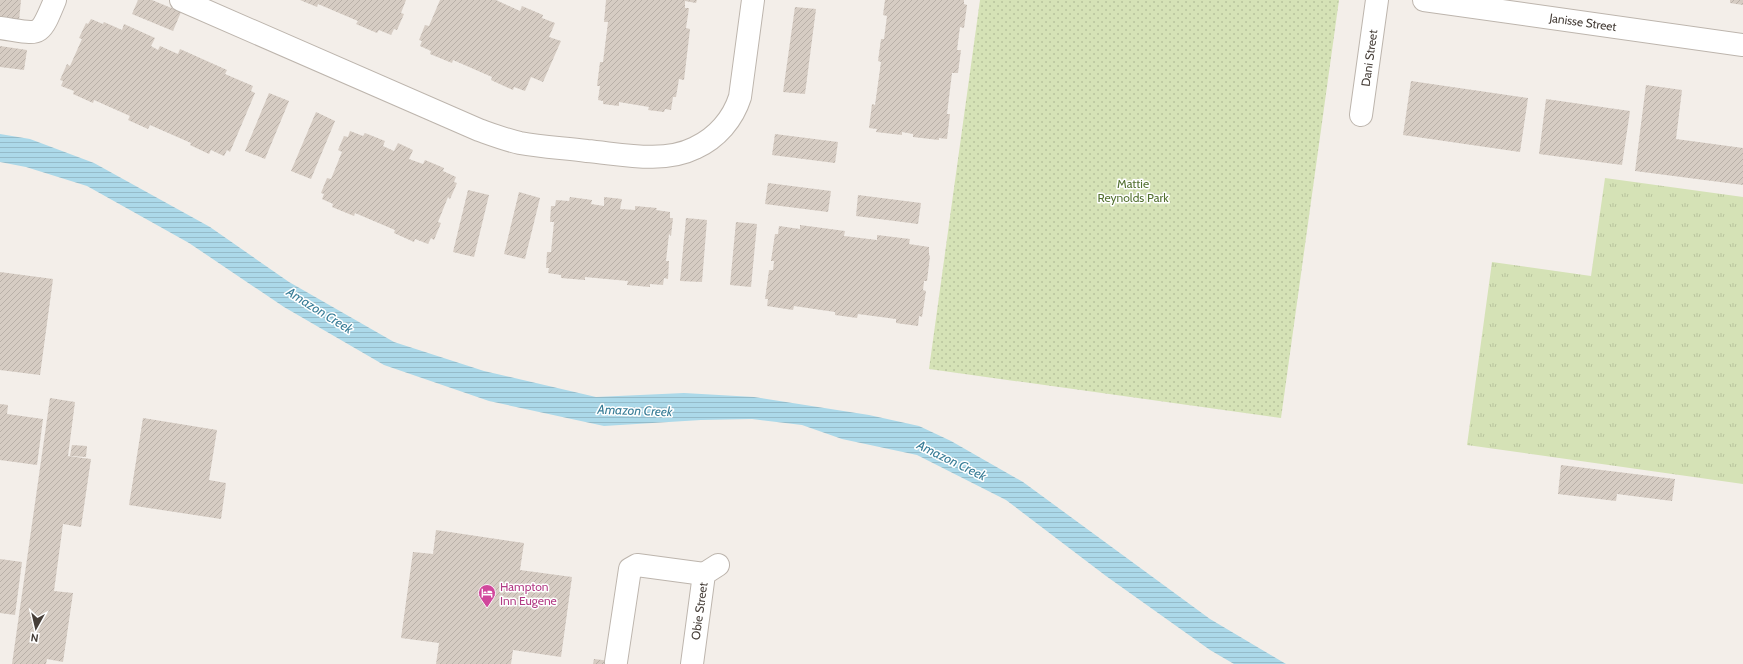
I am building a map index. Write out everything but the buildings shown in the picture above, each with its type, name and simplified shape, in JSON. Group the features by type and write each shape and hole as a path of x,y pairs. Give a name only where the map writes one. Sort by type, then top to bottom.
{"street":[{"path":"0,28 31,33 39,31 44,26 55,0"},
{"path":"181,0 224,9 479,130 500,137 538,146 642,156 678,154 711,139 726,124 735,110 740,97 753,0"},
{"name":"Dani Street","path":"1361,115 1377,0"},
{"name":"Janisse Street","path":"1424,0 1743,44"},
{"name":"Obie Street","path":"616,662 630,569 637,565 711,569 692,664"}],"green space":[{"name":"Mattie Reynolds Park","path":"980,0 1339,0 1281,418 929,369"},
{"path":"1605,178 1743,197 1743,484 1467,445 1492,262 1591,276"}],"water":[{"name":"Amazon Creek","path":"0,134 30,139 94,163 210,227 289,282 394,342 484,371 596,397 684,393 754,397 869,415 919,426 951,441 1023,482 1210,619 1286,664 1234,664 1210,650 1106,576 1006,500 917,455 842,439 802,425 752,419 701,420 604,426 489,401 384,365 284,307 189,243 87,186 26,167 0,162"}],"place":[{"name":"Hampton Inn Eugene","path":"487,608"}]}
